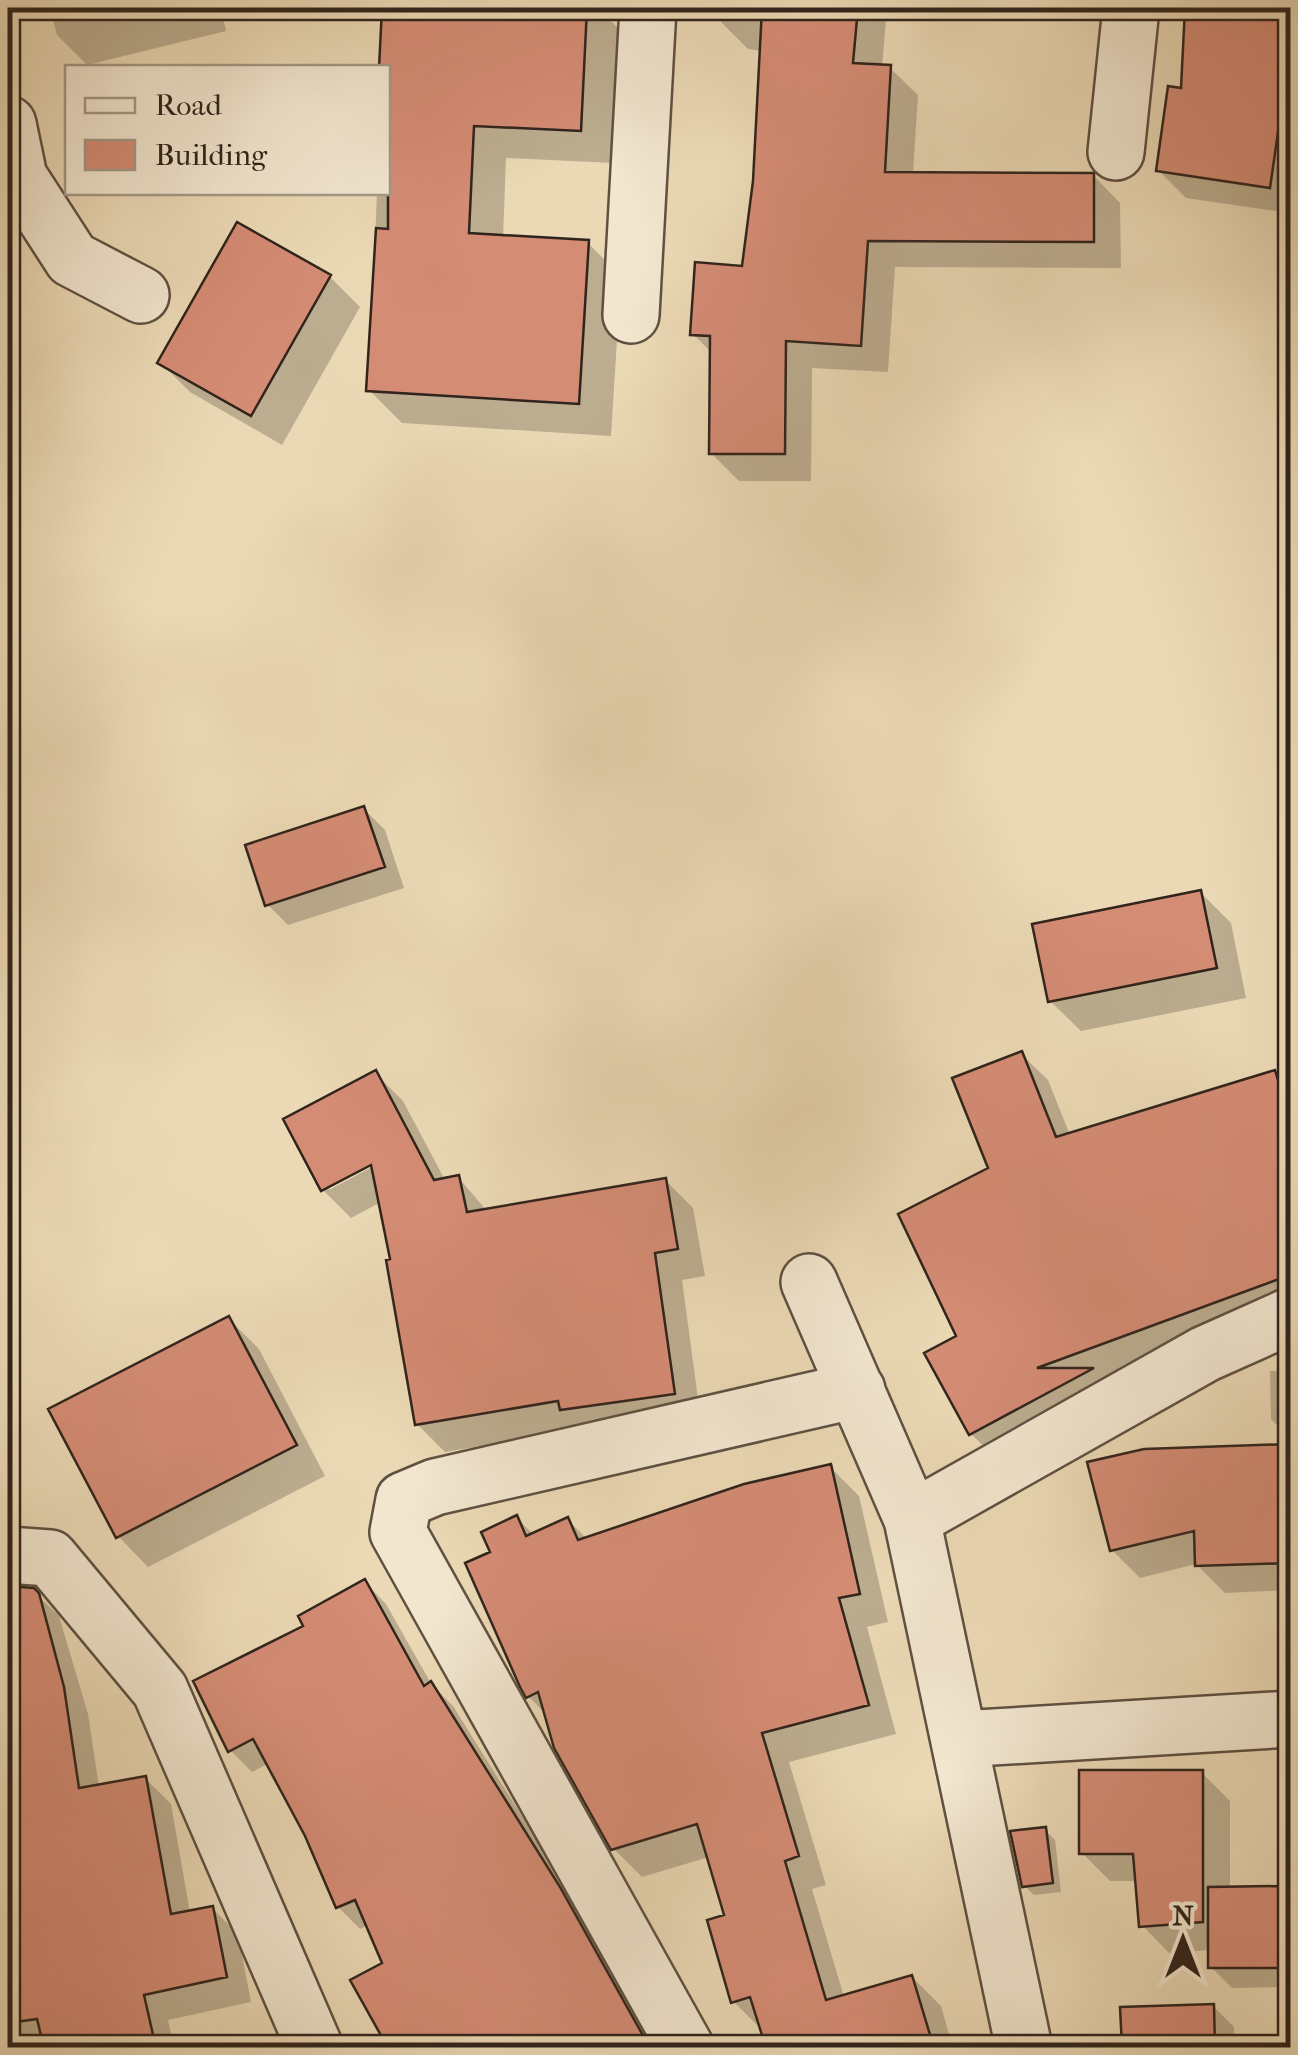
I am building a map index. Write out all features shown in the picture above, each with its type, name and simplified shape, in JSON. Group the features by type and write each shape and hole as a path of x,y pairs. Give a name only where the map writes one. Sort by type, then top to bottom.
{"street":[{"path":"630,315 648,8"},
{"path":"1116,152 1131,8"},
{"path":"8,124 19,177 72,259 141,295"},
{"path":"809,1282 912,1519 1024,2048"},
{"path":"912,1519 1204,1354 1290,1316"},
{"path":"686,2048 398,1532 404,1500 434,1488 856,1390"},
{"path":"8,1555 50,1558 160,1690 314,2048"},
{"path":"960,1739 1290,1719"}],"building":[{"path":"382,8 587,8 581,131 474,126 469,233 589,240 579,404 366,391 376,228 388,229 390,195 390,65 379,65"},
{"path":"762,8 858,8 853,63 891,65 885,172 1094,173 1094,242 868,241 861,346 786,341 785,454 709,454 710,336 690,335 695,262 742,266 753,181"},
{"path":"1185,8 1290,8 1290,48 1270,188 1156,171 1168,86 1181,88"},
{"path":"237,222 331,275 251,416 157,363"},
{"path":"364,806 385,867 265,906 245,845"},
{"path":"1201,890 1217,968 1048,1002 1032,924"},
{"path":"1022,1051 1056,1137 1275,1070 1290,1120 1290,1275 1037,1368 1094,1368 969,1435 924,1353 956,1336 898,1214 988,1168 952,1078"},
{"path":"376,1070 434,1180 459,1175 467,1212 666,1178 678,1249 655,1253 675,1394 560,1410 558,1401 415,1425 386,1260 390,1259 371,1165 321,1191 283,1119"},
{"path":"229,1316 297,1445 116,1538 48,1409"},
{"path":"1290,1444 1290,1563 1195,1566 1194,1531 1110,1551 1087,1462 1144,1449"},
{"path":"831,1464 860,1594 839,1598 869,1705 762,1733 799,1856 785,1861 826,2000 912,1975 934,2048 766,2048 750,1997 731,2003 707,1920 724,1915 697,1824 611,1850 554,1748 538,1692 526,1698 520,1687 465,1563 490,1552 481,1532 517,1515 526,1536 568,1517 578,1540 744,1484"},
{"path":"365,1579 424,1686 431,1681 560,1887 650,2048 388,2048 350,1980 382,1963 355,1900 336,1908 305,1836 253,1739 228,1752 193,1681 303,1626 298,1616"},
{"path":"8,1586 34,1588 39,1593 64,1687 79,1788 146,1776 171,1914 213,1906 227,1977 144,1995 156,2048 44,2048 37,2019 16,2022 8,1969"},
{"path":"1079,1770 1203,1770 1203,1922 1139,1927 1133,1854 1079,1854"},
{"path":"1046,1827 1053,1883 1022,1887 1010,1831"},
{"path":"1280,1886 1282,1968 1208,1968 1208,1887"},
{"path":"1214,2004 1215,2048 1122,2048 1120,2007"}]}
